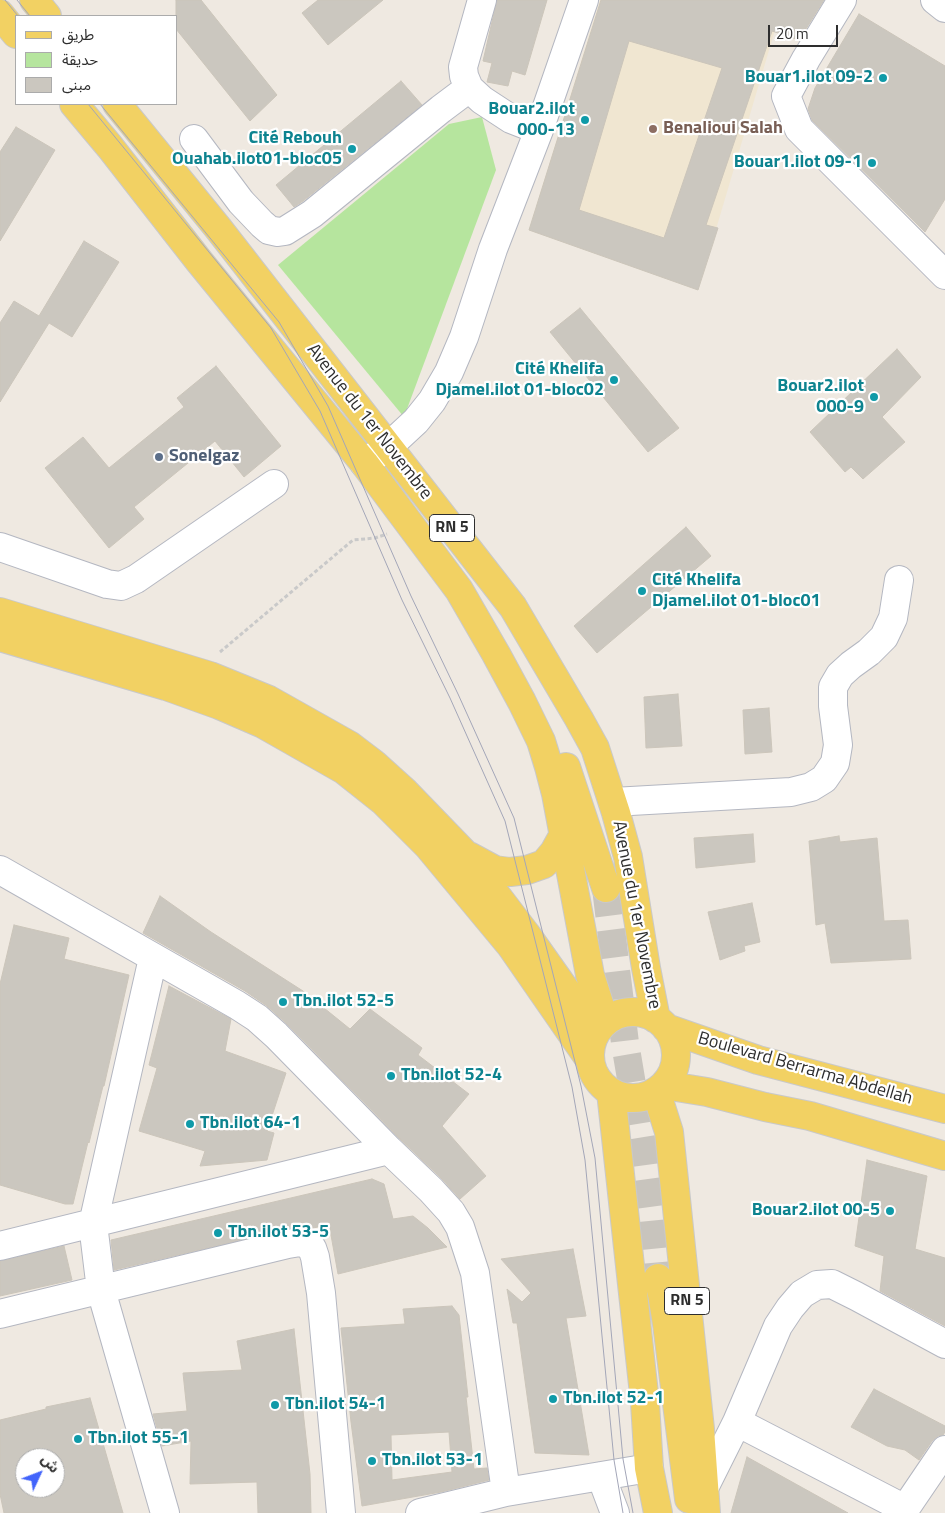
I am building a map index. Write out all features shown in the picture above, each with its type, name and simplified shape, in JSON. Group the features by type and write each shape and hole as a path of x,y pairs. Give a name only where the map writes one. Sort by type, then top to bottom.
{"main road":[{"path":"34,0 46,15"},
{"name":"Avenue du 1er Novembre","path":"75,105 364,463 459,590 496,654 541,741 556,794 601,1028"},
{"name":"Avenue du 1er Novembre","path":"118,105 224,236 512,607 580,719 595,748 613,802 628,857 646,968 661,1024"},
{"name":"RN 5","path":"459,590 518,664 539,698 555,734 606,888 590,793 578,748 546,663"},
{"path":"0,612 196,672 269,700 349,745 374,764 405,792 465,854 601,1028"},
{"path":"0,638 166,686 220,706 263,724 344,770 383,801 428,846 511,946 590,1060 594,1074 602,1085 622,1097 646,1096 660,1088 671,1075 675,1063 676,1050 672,1039 661,1024 647,1014 636,1012 620,1015 601,1028 591,1046 590,1060"},
{"path":"465,854 495,870 510,872 527,870 544,864 554,852 564,834"},
{"name":"Boulevard Berrarma Abdellah","path":"661,1024 758,1060 945,1109"},
{"path":"660,1088 707,1092 810,1116 945,1156"},
{"name":"RN 5","path":"660,1088 669,1132 700,1429 705,1500"},
{"path":"611,1092 645,1403 649,1468 658,1513"},
{"name":"RN 5","path":"674,1513 654,1336 655,1292 658,1278 667,1324 690,1513"}],"street":[{"path":"482,0 462,67 469,88 482,100 511,119 539,130"},
{"path":"364,463 388,447 416,421 432,401 449,372 464,336 493,249 539,130 584,0"},
{"path":"842,0 786,96 799,129 945,275"},
{"path":"935,0 945,8"},
{"path":"194,139 241,202 262,224 269,230 285,231 312,214 469,88"},
{"path":"0,547 107,584 121,586 136,579 274,484"},
{"path":"613,802 791,792 811,787 824,778 835,764 838,745 833,706 833,688 840,675 869,652 884,637 893,618 898,580"},
{"path":"0,870 257,1018 276,1034 451,1212 460,1227 475,1273 506,1492"},
{"path":"153,958 93,1224 101,1290 165,1513"},
{"path":"0,1246 389,1150"},
{"path":"0,1314 288,1244 300,1242 312,1248 316,1257 321,1293 341,1513"},
{"path":"705,1500 778,1326 802,1294 817,1285 832,1284 945,1344"},
{"path":"737,1422 904,1511 945,1450"},
{"path":"420,1513 506,1492 649,1468"},
{"path":"601,1476 614,1513"}],"path":[{"path":"196,672 353,540 375,538 384,535 406,521"}],"shaded area":[{"name":"Benalioui Salah","path":"600,0 683,0 775,30 698,290 529,230"}],"green space":[{"path":"482,117 496,170 404,417 278,265 449,124"}],"building":[{"path":"176,0 201,0 277,95 250,121 178,31 178,15 176,15"},
{"path":"318,0 383,0 328,45 302,13"},
{"path":"497,0 547,0 525,75 512,71 508,86 487,82 492,63 483,61"},
{"name":"Benalioui Salah","path":"601,0 824,0 799,40 772,31 706,225 718,228 698,290 529,230","holes":["629,41 722,68 664,238 579,210"]},
{"name":"Bouar1.ilot 09-2","path":"859,14 945,66 945,199 925,232 812,120 808,109 815,88"},
{"name":"Cité Rebouh Ouahab.ilot01-bloc05","path":"401,81 422,105 294,207 276,185"},
{"path":"16,127 55,150 0,241 0,152"},
{"path":"84,241 119,262 72,337 49,323 0,402 0,323 14,301 39,316"},
{"name":"Cité Khelifa Djamel.ilot 01-bloc02","path":"580,308 679,428 648,452 550,332"},
{"name":"Bouar2.ilot 000-9","path":"897,349 921,377 882,417 905,442 863,479 851,467 845,472 810,432"},
{"name":"Sonelgaz","path":"216,366 281,446 244,477 215,441 134,507 144,519 109,548 45,468 83,437 109,468 184,407 177,398"},
{"name":"Cité Khelifa Djamel.ilot 01-bloc01","path":"686,527 711,556 597,653 574,626"},
{"path":"678,694 682,746 646,748 644,697"},
{"path":"769,708 772,752 745,754 743,710"},
{"path":"753,834 755,862 696,868 694,838"},
{"path":"839,836 840,842 877,838 884,921 908,920 911,959 831,963 825,923 816,925 809,841"},
{"path":"160,896 211,932 303,991 350,1029 370,1009 422,1048 418,1055 469,1094 442,1126 486,1176 460,1199 267,1006 245,991 143,933"},
{"path":"752,903 760,942 744,946 745,951 720,960 708,912"},
{"path":"14,925 69,938 64,959 129,975 104,1086 73,1204 65,1204 0,1185 0,984"},
{"path":"169,986 231,1019 225,1051 286,1073 267,1131 274,1133 267,1160 200,1166 205,1151 139,1131 157,1068 149,1065"},
{"name":"Bouar2.ilot 00-5","path":"867,1160 927,1176 915,1249 945,1258 945,1326 880,1291 884,1256 855,1246"},
{"name":"Tbn.ilot 53-5","path":"372,1179 384,1184 393,1219 413,1216 447,1247 338,1274 329,1224 310,1229 297,1227 114,1270 111,1240"},
{"path":"64,1246 72,1280 0,1296 0,1261"},
{"path":"573,1249 586,1316 566,1318 589,1455 535,1453 517,1323 513,1323 507,1289 522,1302 531,1293 501,1259"},
{"path":"452,1306 459,1315 474,1469 487,1468 489,1480 441,1492 362,1506 341,1328 405,1324 403,1309","holes":["449,1432 452,1472 392,1480 391,1435"]},
{"path":"294,1329 310,1474 311,1513 258,1513 257,1482 190,1484 191,1441 162,1446 153,1414 187,1411 183,1373 242,1370 237,1341"},
{"path":"874,1389 945,1426 943,1435 938,1436 932,1441 919,1460 905,1450 887,1446 851,1427"},
{"name":"Tbn.ilot 55-1","path":"90,1398 123,1513 4,1513 0,1494 0,1420 46,1409 46,1407"},
{"path":"747,1457 848,1513 731,1513"}],"tunnel":[{"path":"606,888 625,1043 644,1156 658,1278"}],"tram line":[{"path":"5,0 17,15"},
{"path":"17,0 29,15"},
{"path":"89,105 271,328 320,411 402,600 450,698 505,821 572,1087 585,1160 614,1460 623,1513"},
{"path":"101,105 279,322 328,406 411,596 514,818 581,1086 595,1158 623,1459 633,1513"}],"place":[{"name":"Bouar1.ilot 09-2","path":"883,78"},
{"name":"Bouar2.ilot 000-13","path":"585,120"},
{"name":"Benalioui Salah","path":"653,129"},
{"name":"Cité Rebouh Ouahab.ilot01-bloc05","path":"352,149"},
{"name":"Bouar1.ilot 09-1","path":"872,163"},
{"name":"Cité Khelifa Djamel.ilot 01-bloc02","path":"614,380"},
{"name":"Bouar2.ilot 000-9","path":"874,397"},
{"name":"Sonelgaz","path":"159,457"},
{"name":"Cité Khelifa Djamel.ilot 01-bloc01","path":"642,591"},
{"name":"Tbn.ilot 52-5","path":"283,1002"},
{"name":"Tbn.ilot 52-4","path":"391,1076"},
{"name":"Tbn.ilot 64-1","path":"190,1124"},
{"name":"Bouar2.ilot 00-5","path":"890,1211"},
{"name":"Tbn.ilot 53-5","path":"218,1233"},
{"name":"Tbn.ilot 52-1","path":"553,1399"},
{"name":"Tbn.ilot 54-1","path":"275,1405"},
{"name":"Tbn.ilot 55-1","path":"78,1439"},
{"name":"Tbn.ilot 53-1","path":"372,1461"}]}
